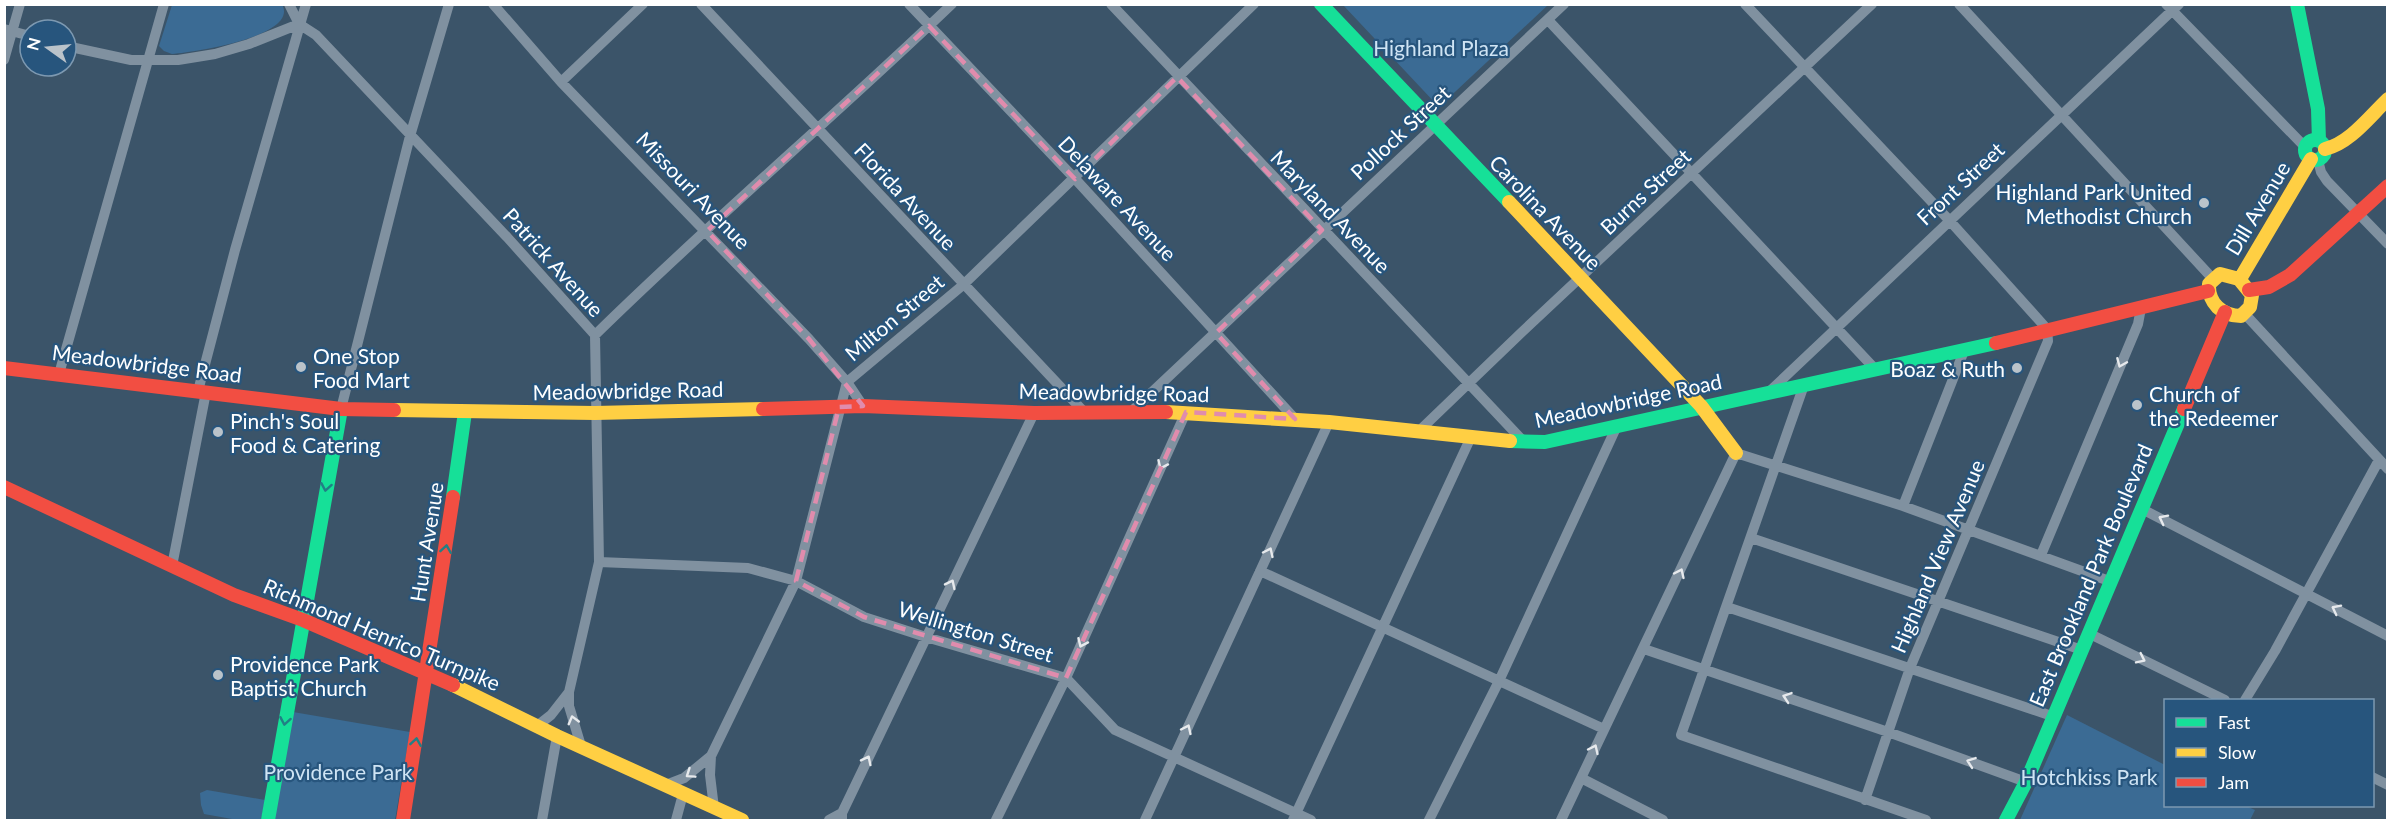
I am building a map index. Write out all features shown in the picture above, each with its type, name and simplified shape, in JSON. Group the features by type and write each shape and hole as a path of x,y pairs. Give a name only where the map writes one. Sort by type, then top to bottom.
{"main road":[{"name":"Carolina Avenue","path":"1321,4 1701,406 1736,453"},
{"path":"2297,4 2318,109 2316,152 2345,140 2388,99"},
{"name":"Dill Avenue","path":"2240,279 2316,152"},
{"path":"2249,290 2269,287 2290,275 2388,186"},
{"path":"2220,274 2228,274 2240,279 2249,290 2252,301 2244,313 2237,316 2225,312 2214,302 2210,285 2220,274"},
{"name":"Meadowbridge Road","path":"4,368 341,409 596,413 863,406 1034,413 1185,412 1295,419 1524,442 1545,442 1616,428 1701,406 1964,351 2047,329 2141,309 2210,285"},
{"name":"East Brookland Park Boulevard","path":"2006,820 2026,782 2225,312"},
{"path":"268,820 341,409"},
{"name":"Hunt Avenue","path":"403,820 428,673 465,412"},
{"name":"Richmond Henrico Turnpike","path":"4,488 234,595 303,620 428,673 557,736 742,820"}],"street":[{"path":"4,60 9,30 20,4"},
{"path":"59,374 164,4"},
{"name":"Patrick Avenue","path":"289,4 299,24 316,35 507,237 595,335 599,562 569,692 569,706 581,746"},
{"path":"172,566 202,392 306,4"},
{"path":"341,409 410,136 449,4"},
{"name":"Missouri Avenue","path":"493,4 561,82 707,231 847,382 863,406"},
{"path":"561,82 643,4"},
{"name":"Florida Avenue","path":"701,4 1084,413"},
{"name":"Delaware Avenue","path":"909,4 1075,179 1295,419"},
{"path":"595,335 651,279 707,231 952,4"},
{"name":"Maryland Avenue","path":"1111,4 1177,77 1524,442"},
{"name":"Milton Street","path":"714,808 710,775 711,756 796,581 847,382 963,285 1254,4"},
{"name":"Pollock Street","path":"1132,411 1564,4"},
{"path":"1744,4 1949,220 2047,329"},
{"name":"Burns Street","path":"1419,431 1872,4"},
{"path":"1959,4 2062,114 2210,285"},
{"path":"2172,7 2316,152 2321,172 2327,181 2388,244"},
{"name":"Front Street","path":"1769,392 2172,7"},
{"path":"1548,20 1875,369"},
{"path":"78,49 110,57 178,60 215,54 249,44 299,24"},
{"path":"2041,555 2138,324 2141,309"},
{"path":"2244,313 2388,469"},
{"name":"Highland View Avenue","path":"1865,800 1910,668 2048,341 2047,329"},
{"path":"1903,506 1964,351"},
{"path":"1804,385 1681,735 1926,820"},
{"path":"996,820 1066,678 1185,412"},
{"path":"829,820 842,817 1034,413"},
{"path":"1145,820 1329,422"},
{"path":"1429,820 1499,681 1616,428"},
{"path":"1295,817 1471,437"},
{"path":"1561,820 1736,453 1903,506 2112,582"},
{"path":"2246,699 2379,460"},
{"path":"2142,509 2388,636"},
{"path":"1751,538 2082,650"},
{"name":"Wellington Street","path":"599,562 748,567 796,581 864,616 926,637 1066,678 1115,730 1295,817 1311,820"},
{"path":"1260,571 1604,729"},
{"path":"1727,607 2052,716"},
{"path":"2088,633 2223,699"},
{"path":"1644,649 1888,732 2026,782"},
{"name":"Patrick Avenue","path":"537,726 551,715 569,692"},
{"path":"542,820 557,736"},
{"name":"Milton Street","path":"666,785 684,778 711,756"},
{"path":"2374,777 2388,784"},
{"path":"1581,778 1663,820"},
{"path":"676,820 683,794"}],"highlighted area":[{"path":"929,26 1075,179 1177,77 1322,230 1216,333 1295,419 1186,412 1066,678 864,617 796,581 839,407 863,406 809,339 707,231"}],"green space":[{"path":"282,4 283,16 275,25 261,34 242,41 172,54 159,46 172,5"},
{"name":"Highland Plaza","path":"1343,5 1548,5 1438,106"},
{"name":"Providence Park","path":"293,712 410,732 395,820 274,820"},
{"name":"Hotchkiss Park","path":"2067,715 2164,764 2164,807 2248,807 2255,810 2250,820 2020,820"},
{"path":"207,790 265,800 261,820 232,819 204,814 200,793"}],"traffic: fast":[{"path":"1321,4 1509,202"},
{"path":"2297,4 2318,109 2319,141"},
{"path":"2315,140 2322,143 2325,150 2322,157 2315,160 2308,157 2305,150 2308,143 2315,140"},
{"path":"1510,441 1545,442 1996,343"},
{"path":"268,820 341,409"},
{"path":"2006,820 2026,782 2184,409"},
{"path":"453,497 465,412"}],"traffic: slow":[{"path":"2325,149 2351,135 2388,99"},
{"path":"2240,279 2311,159"},
{"path":"1509,202 1701,406 1736,453"},
{"path":"2220,274 2239,279 2252,295 2250,307 2241,316 2222,311 2211,297 2209,284 2220,274"},
{"path":"394,410 595,413 763,409"},
{"path":"1166,412 1329,422 1510,441"},
{"path":"453,685 557,736 742,820"}],"traffic: jam":[{"path":"2249,290 2269,287 2290,275 2388,186"},
{"path":"1996,343 2208,291"},
{"path":"2184,409 2225,312"},
{"path":"4,368 341,409 394,410"},
{"path":"763,409 863,406 1034,413 1166,412"},
{"path":"4,487 234,595 303,620 453,685"},
{"path":"403,820 453,497"}],"place":[{"name":"Highland Park United Methodist Church","path":"2204,203"},
{"name":"One Stop Food Mart","path":"301,367"},
{"name":"Boaz & Ruth","path":"2017,368"},
{"name":"Church of the Redeemer","path":"2137,405"},
{"name":"Pinch's Soul Food & Catering","path":"218,432"},
{"name":"Providence Park Baptist Church","path":"218,675"}]}
